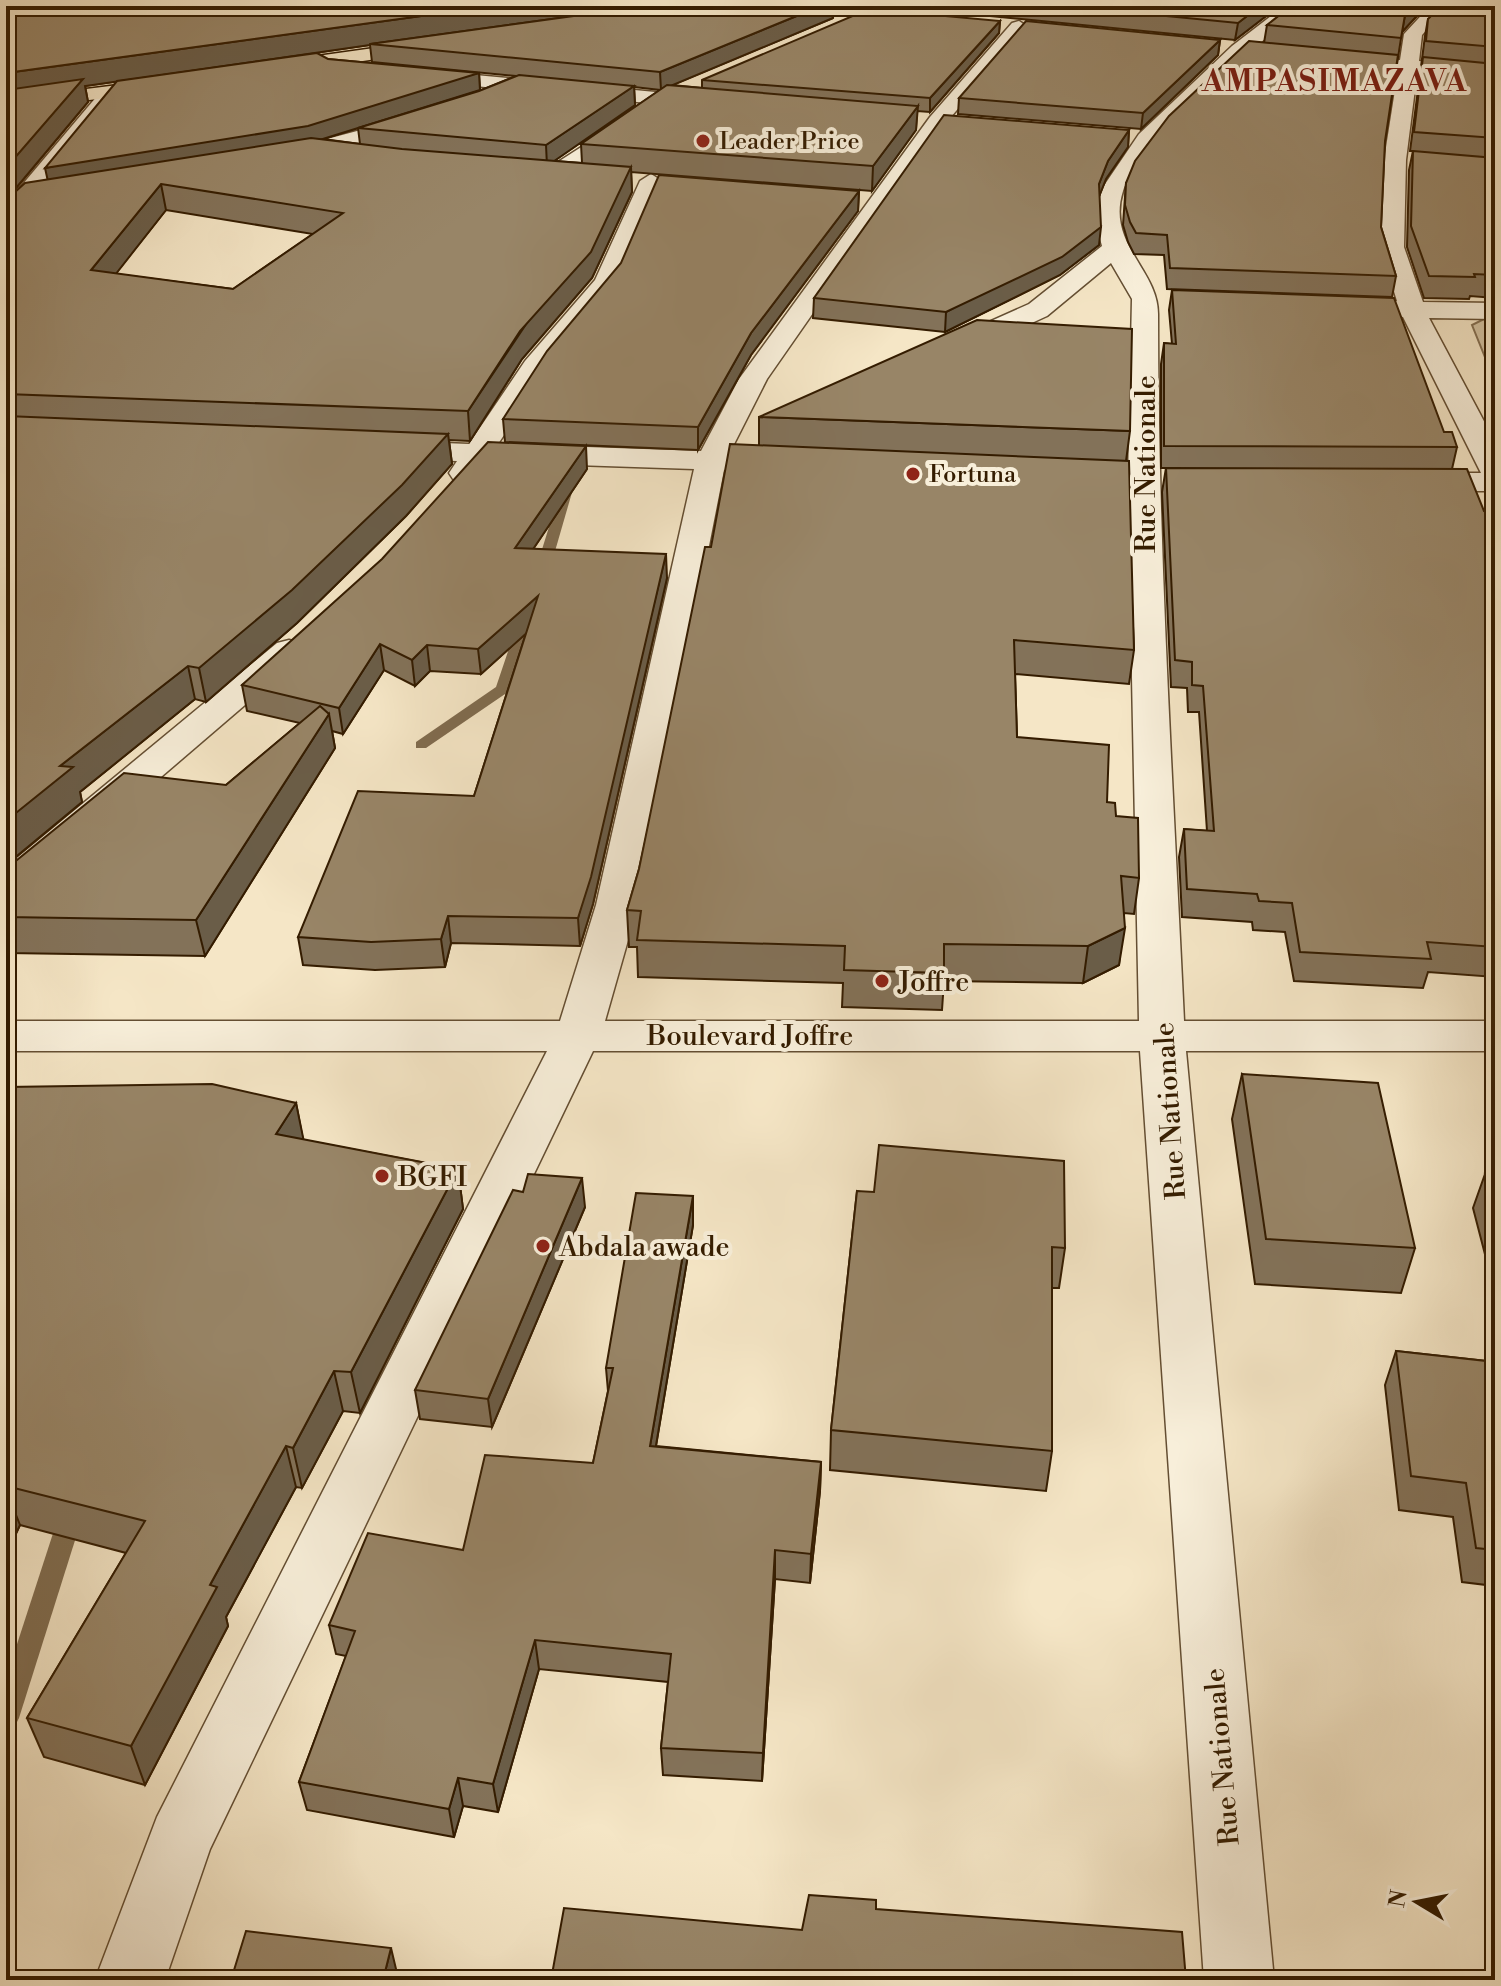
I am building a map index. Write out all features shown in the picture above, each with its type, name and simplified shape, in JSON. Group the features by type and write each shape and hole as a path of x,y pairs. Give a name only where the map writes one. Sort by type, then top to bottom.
{"main road":[{"path":"261,70 444,44"},
{"path":"6,105 186,82"}],"street":[{"path":"802,6 942,20"},
{"path":"938,355 1038,310 1115,248 1108,223 1112,190 1147,139 1239,50 1295,6"},
{"path":"1440,6 1413,34 1395,160 1392,247 1412,309 1495,471"},
{"path":"822,32 866,13"},
{"path":"130,1980 180,1840 578,1035 617,905 711,460 753,379 937,121 1027,28 988,24"},
{"path":"1207,47 1270,53"},
{"path":"1316,58 1495,74"},
{"path":"321,61 330,66 724,104"},
{"path":"552,176 663,99 707,81"},
{"path":"473,104 520,86"},
{"path":"6,219 110,93"},
{"path":"268,160 314,152 444,113"},
{"path":"906,118 967,123"},
{"path":"1117,136 1147,139"},
{"path":"314,152 359,160"},
{"path":"1395,160 1423,163"},
{"path":"522,173 594,178"},
{"path":"445,497 480,454 535,367 607,282 647,181"},
{"path":"23,200 54,195"},
{"path":"850,199 881,202"},
{"name":"Rue Nationale","path":"1115,248 1161,300 1143,480 1162,1036 1239,1980"},
{"path":"1365,308 1495,311"},
{"path":"369,449 711,460 763,452"},
{"path":"1383,481 1495,482"},
{"path":"6,888 313,630"},
{"name":"Boulevard Joffre","path":"6,1036 1495,1036"}],"shaded area":[{"path":"1486,318 1495,318 1495,382 1472,325"}],"building":[{"path":"28,6 494,6 6,73 6,9"},
{"path":"647,6 821,6 660,72 370,44"},
{"path":"1063,6 1260,6 1238,23"},
{"path":"1291,6 1414,6 1405,15 1401,38 1267,25"},
{"path":"1441,6 1495,6 1495,47 1426,41 1428,19"},
{"path":"869,9 1000,21 930,98 702,80"},
{"path":"1026,21 1220,40 1143,113 959,98"},
{"path":"1249,41 1398,55 1385,141 1381,227 1396,276 1170,268 1167,235 1136,233 1125,205 1126,183 1135,161 1169,116"},
{"path":"317,53 328,59 479,73 308,126 45,168 117,81"},
{"path":"1423,57 1495,64 1495,138 1414,132"},
{"path":"519,75 634,86 546,145 358,128 479,91"},
{"path":"83,79 6,168 6,90"},
{"path":"667,85 918,106 873,166 581,144"},
{"path":"944,115 1129,130 1108,161 1099,184 1101,227 1062,257 946,312 814,298"},
{"path":"311,138 402,149 631,167 591,252 520,331 468,411 6,394 6,194 15,192 25,183","holes":["161,184 343,213 233,289 91,270"]},
{"path":"1413,151 1495,158 1495,275 1429,276 1411,226"},
{"path":"659,175 859,191 751,333 698,427 503,419 547,351 621,263"},
{"path":"1172,290 1394,298 1444,432 1452,432 1457,447 1164,446 1164,343 1176,344"},
{"path":"977,320 1132,329 1130,431 759,417"},
{"path":"6,416 448,434 402,485 292,590 199,668 188,666 60,766 73,767 6,821"},
{"path":"488,442 586,446 515,548 666,554 591,877 578,918 448,916 441,939 371,942 298,937 358,791 474,796 538,596 478,649 427,645 412,660 380,644 339,708 242,685 382,559"},
{"path":"730,444 1129,461 1134,650 1014,640 1017,737 1109,745 1107,802 1115,803 1116,816 1138,818 1139,878 1121,876 1125,928 1088,946 944,944 944,973 844,970 845,946 637,940 641,911 627,910 639,869 705,547 711,547"},
{"path":"1166,468 1467,469 1484,511 1490,512 1495,527 1495,947 1427,942 1431,959 1300,952 1292,903 1259,901 1257,894 1187,889 1184,829 1214,831 1203,686 1192,685 1192,662 1175,660"},
{"path":"320,706 329,714 196,920 6,917 6,865 12,864 124,773 226,785"},
{"path":"1242,1074 1378,1083 1415,1248 1266,1239"},
{"path":"212,1084 296,1103 276,1134 458,1169 351,1372 334,1371 293,1448 286,1446 210,1585 217,1587 131,1746 27,1718 145,1521 6,1486 6,1087"},
{"path":"879,1145 1064,1161 1065,1248 1052,1247 1052,1451 831,1430 857,1191 874,1192"},
{"path":"528,1174 582,1178 488,1399 415,1390 513,1190 523,1192"},
{"path":"1485,1174 1495,1175 1495,1212"},
{"path":"636,1193 693,1196 650,1446 821,1462 811,1554 775,1550 763,1753 661,1748 671,1654 535,1640 493,1784 458,1778 449,1809 299,1782 355,1631 329,1625 368,1533 463,1550 485,1455 593,1463 613,1368 606,1368"},
{"path":"1396,1351 1495,1362 1495,1550 1476,1548 1466,1483 1411,1476"},
{"path":"809,1895 876,1900 876,1909 1182,1932 1186,1980 551,1980 564,1908 802,1930"},
{"path":"246,1931 391,1948 383,1980 231,1980"},
{"path":"6,1973 44,1980 6,1980"}],"waterway":[{"path":"542,572 569,482"},
{"path":"421,745 503,689 526,619"},
{"path":"6,1718 71,1515"}],"place":[{"name":"Leader Price","path":"703,141"},
{"name":"Fortuna","path":"913,474"},
{"name":"Joffre","path":"882,981"},
{"name":"BGFI","path":"382,1176"},
{"name":"Abdala awade","path":"543,1246"}],"district":[{"name":"AMPASIMAZAVA","path":"1335,81"}]}
